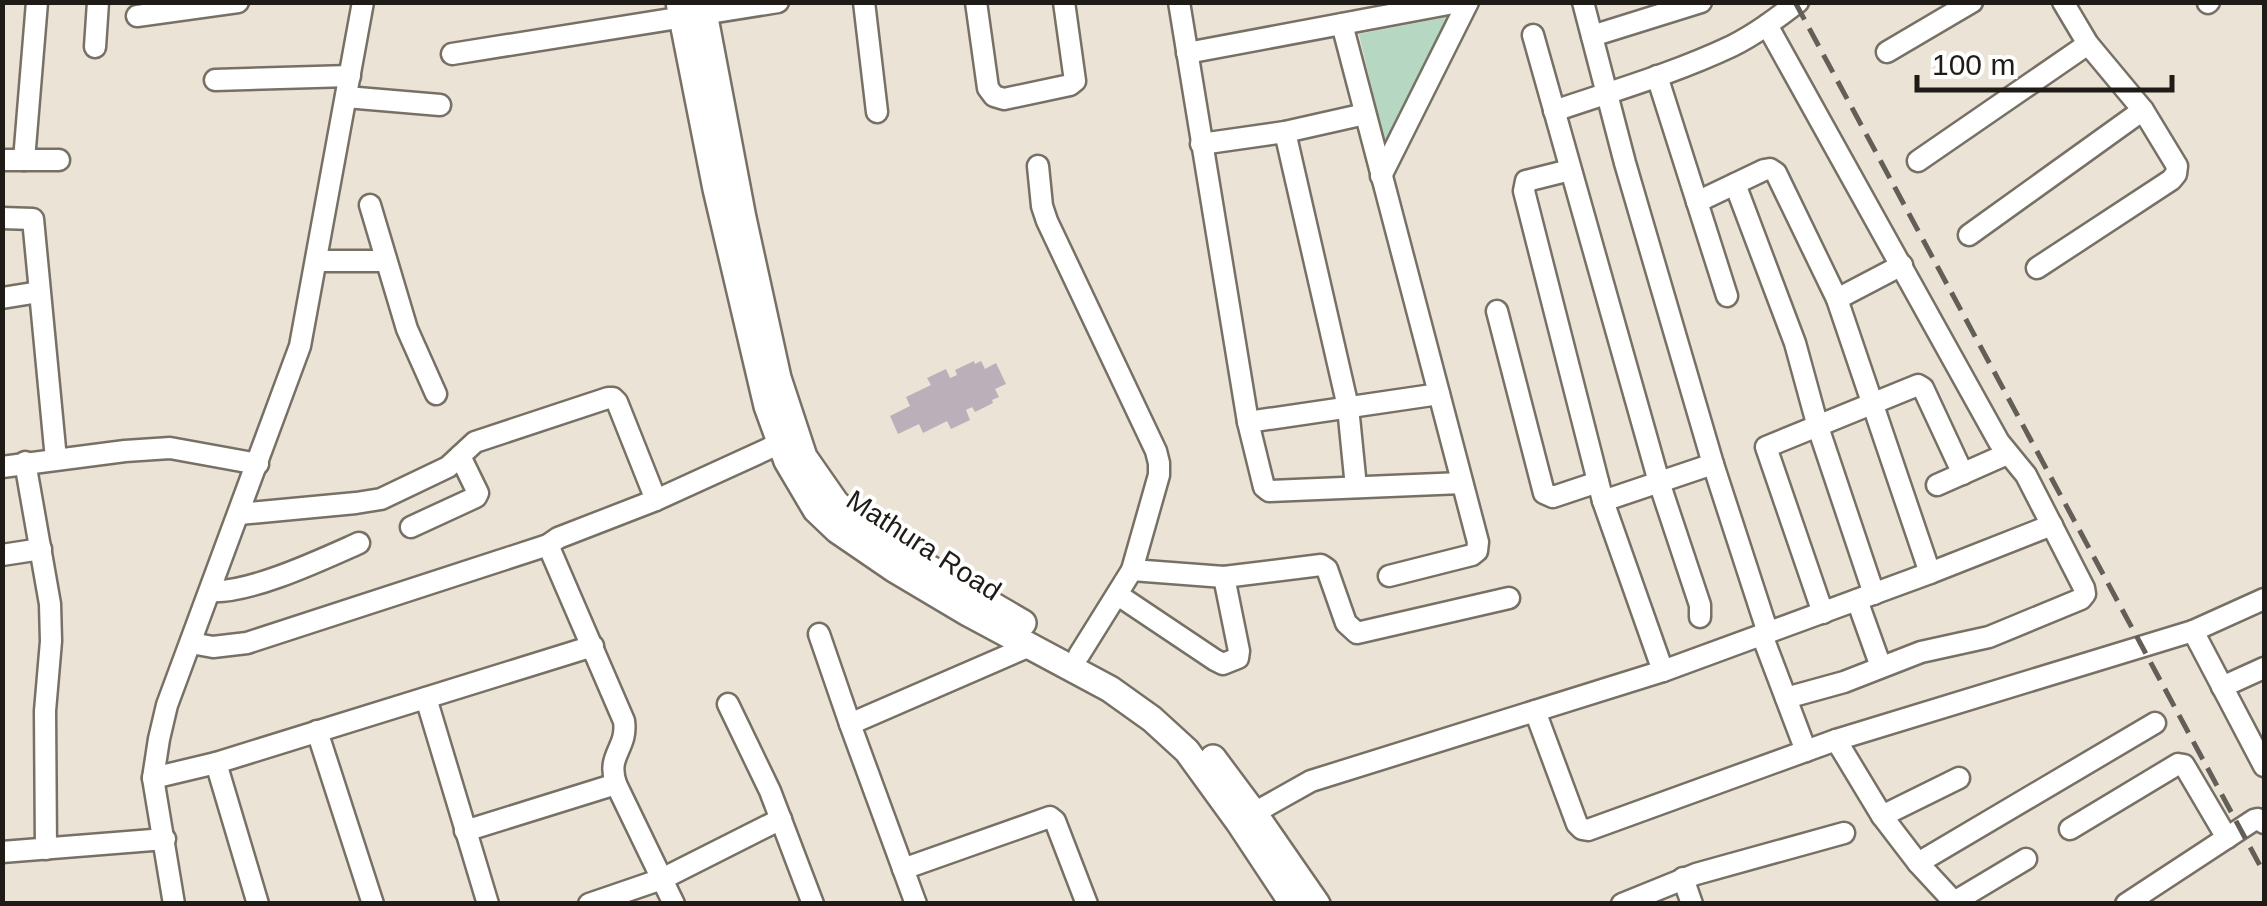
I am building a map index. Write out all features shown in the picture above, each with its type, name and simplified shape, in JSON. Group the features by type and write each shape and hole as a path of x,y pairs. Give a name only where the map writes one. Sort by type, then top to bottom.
{"main road":[{"name":"Mathura Road","path":"692,8 704,131 746,324 767,406 788,440 836,503 874,536 1079,655 1159,708 1208,752 1317,904"},
{"name":"Mathura Road","path":"788,440 806,494 837,530 909,578 1110,689 1187,751 1293,904"}],"street":[{"path":"38,2 13,160 59,160"},
{"path":"95,47 98,2"},
{"path":"136,16 238,2"},
{"path":"174,904 154,778 159,738 300,346 363,2"},
{"path":"452,54 692,8 778,2"},
{"path":"864,2 877,112"},
{"path":"976,2 988,88 994,96 1004,99 1075,81 1064,2"},
{"path":"1179,2 1248,422 1264,487 1268,490 1462,482"},
{"path":"1187,53 1459,2"},
{"path":"1381,176 1468,2"},
{"path":"1583,2 1625,163 1713,464 1764,634 1806,750"},
{"path":"1592,36 1676,6 1701,2"},
{"path":"1554,111 1732,46 1798,2"},
{"path":"1886,52 1972,2"},
{"path":"2037,268 2171,180 2177,166 2143,110 2088,44 2062,2"},
{"path":"1342,24 1478,542 1478,551 1472,555 1389,576"},
{"path":"1767,25 2007,454 2026,475 2085,594 1989,637 1921,652 1844,682 1786,698"},
{"path":"1533,35 1659,482 1700,606 1700,617"},
{"path":"1918,160 2088,44"},
{"path":"214,80 350,76"},
{"path":"1656,76 1727,296"},
{"path":"346,97 440,106"},
{"path":"1969,235 2143,110"},
{"path":"1201,144 1285,132 1365,114"},
{"path":"1285,132 1348,407 1356,487"},
{"path":"1038,166 1042,206 1048,221 1159,464 1132,570 1079,655"},
{"path":"1570,170 1526,181 1524,191 1600,492 1664,672"},
{"path":"1697,202 1764,170 1776,172 1838,299 1930,573"},
{"path":"1734,184 1795,342 1866,597 1881,667"},
{"path":"370,205 406,328 436,394"},
{"path":"2,218 33,219 56,459"},
{"path":"317,261 386,261"},
{"path":"1838,299 1902,266"},
{"path":"2,298 39,292"},
{"path":"1497,310 1544,493 1553,497 1659,482 1713,464"},
{"path":"1823,613 1766,447 1918,385 1923,388 1963,474"},
{"path":"1248,422 1438,394"},
{"path":"240,514 380,499 442,471 475,442 613,398 656,500"},
{"path":"191,643 247,643 548,545 788,440"},
{"path":"2,466 170,448 258,464"},
{"path":"1937,485 2007,454"},
{"path":"411,527 476,496 477,487 460,456"},
{"path":"25,462 50,604 45,710 46,848"},
{"path":"1254,812 1311,781 1664,672 2052,525"},
{"path":"211,591 240,589 360,543"},
{"path":"548,545 626,730 612,762 616,784 674,904"},
{"path":"2,555 41,549"},
{"path":"1132,570 1224,577 1322,565 1327,569 1346,623 1357,633 1509,598"},
{"path":"1118,595 1223,664 1238,658 1240,652 1224,577"},
{"path":"1535,711 1577,824 1588,830 1836,740 2193,631 2264,599"},
{"path":"2193,631 2262,753"},
{"path":"818,634 916,904"},
{"path":"154,778 593,646"},
{"path":"850,724 1032,646"},
{"path":"2222,686 2264,668"},
{"path":"426,698 488,904"},
{"path":"728,704 781,819 813,904"},
{"path":"1918,863 2155,723"},
{"path":"317,732 372,904"},
{"path":"1836,740 1882,816 1955,903 2026,859"},
{"path":"216,762 258,904"},
{"path":"2070,829 2184,764 2228,838"},
{"path":"1882,816 1959,778"},
{"path":"465,831 616,784"},
{"path":"904,869 1050,817 1055,821 1087,904"},
{"path":"589,904 662,879 781,819"},
{"path":"2126,904 2254,820 2264,823"},
{"path":"1622,904 1684,878 1844,833"},
{"path":"2,852 164,839"},
{"path":"1684,878 1692,904"}],"green space":[{"path":"1453,16 1389,145 1385,145 1359,34"}],"building":[{"path":"981,361 985,369 996,363 1006,384 995,389 999,397 993,403 975,412 972,407 966,410 970,420 951,429 947,421 923,433 919,424 898,434 890,416 910,406 906,397 931,385 927,378 946,369 950,378 957,375 955,370"}],"railway":[{"path":"1795,2 2264,873"}]}
